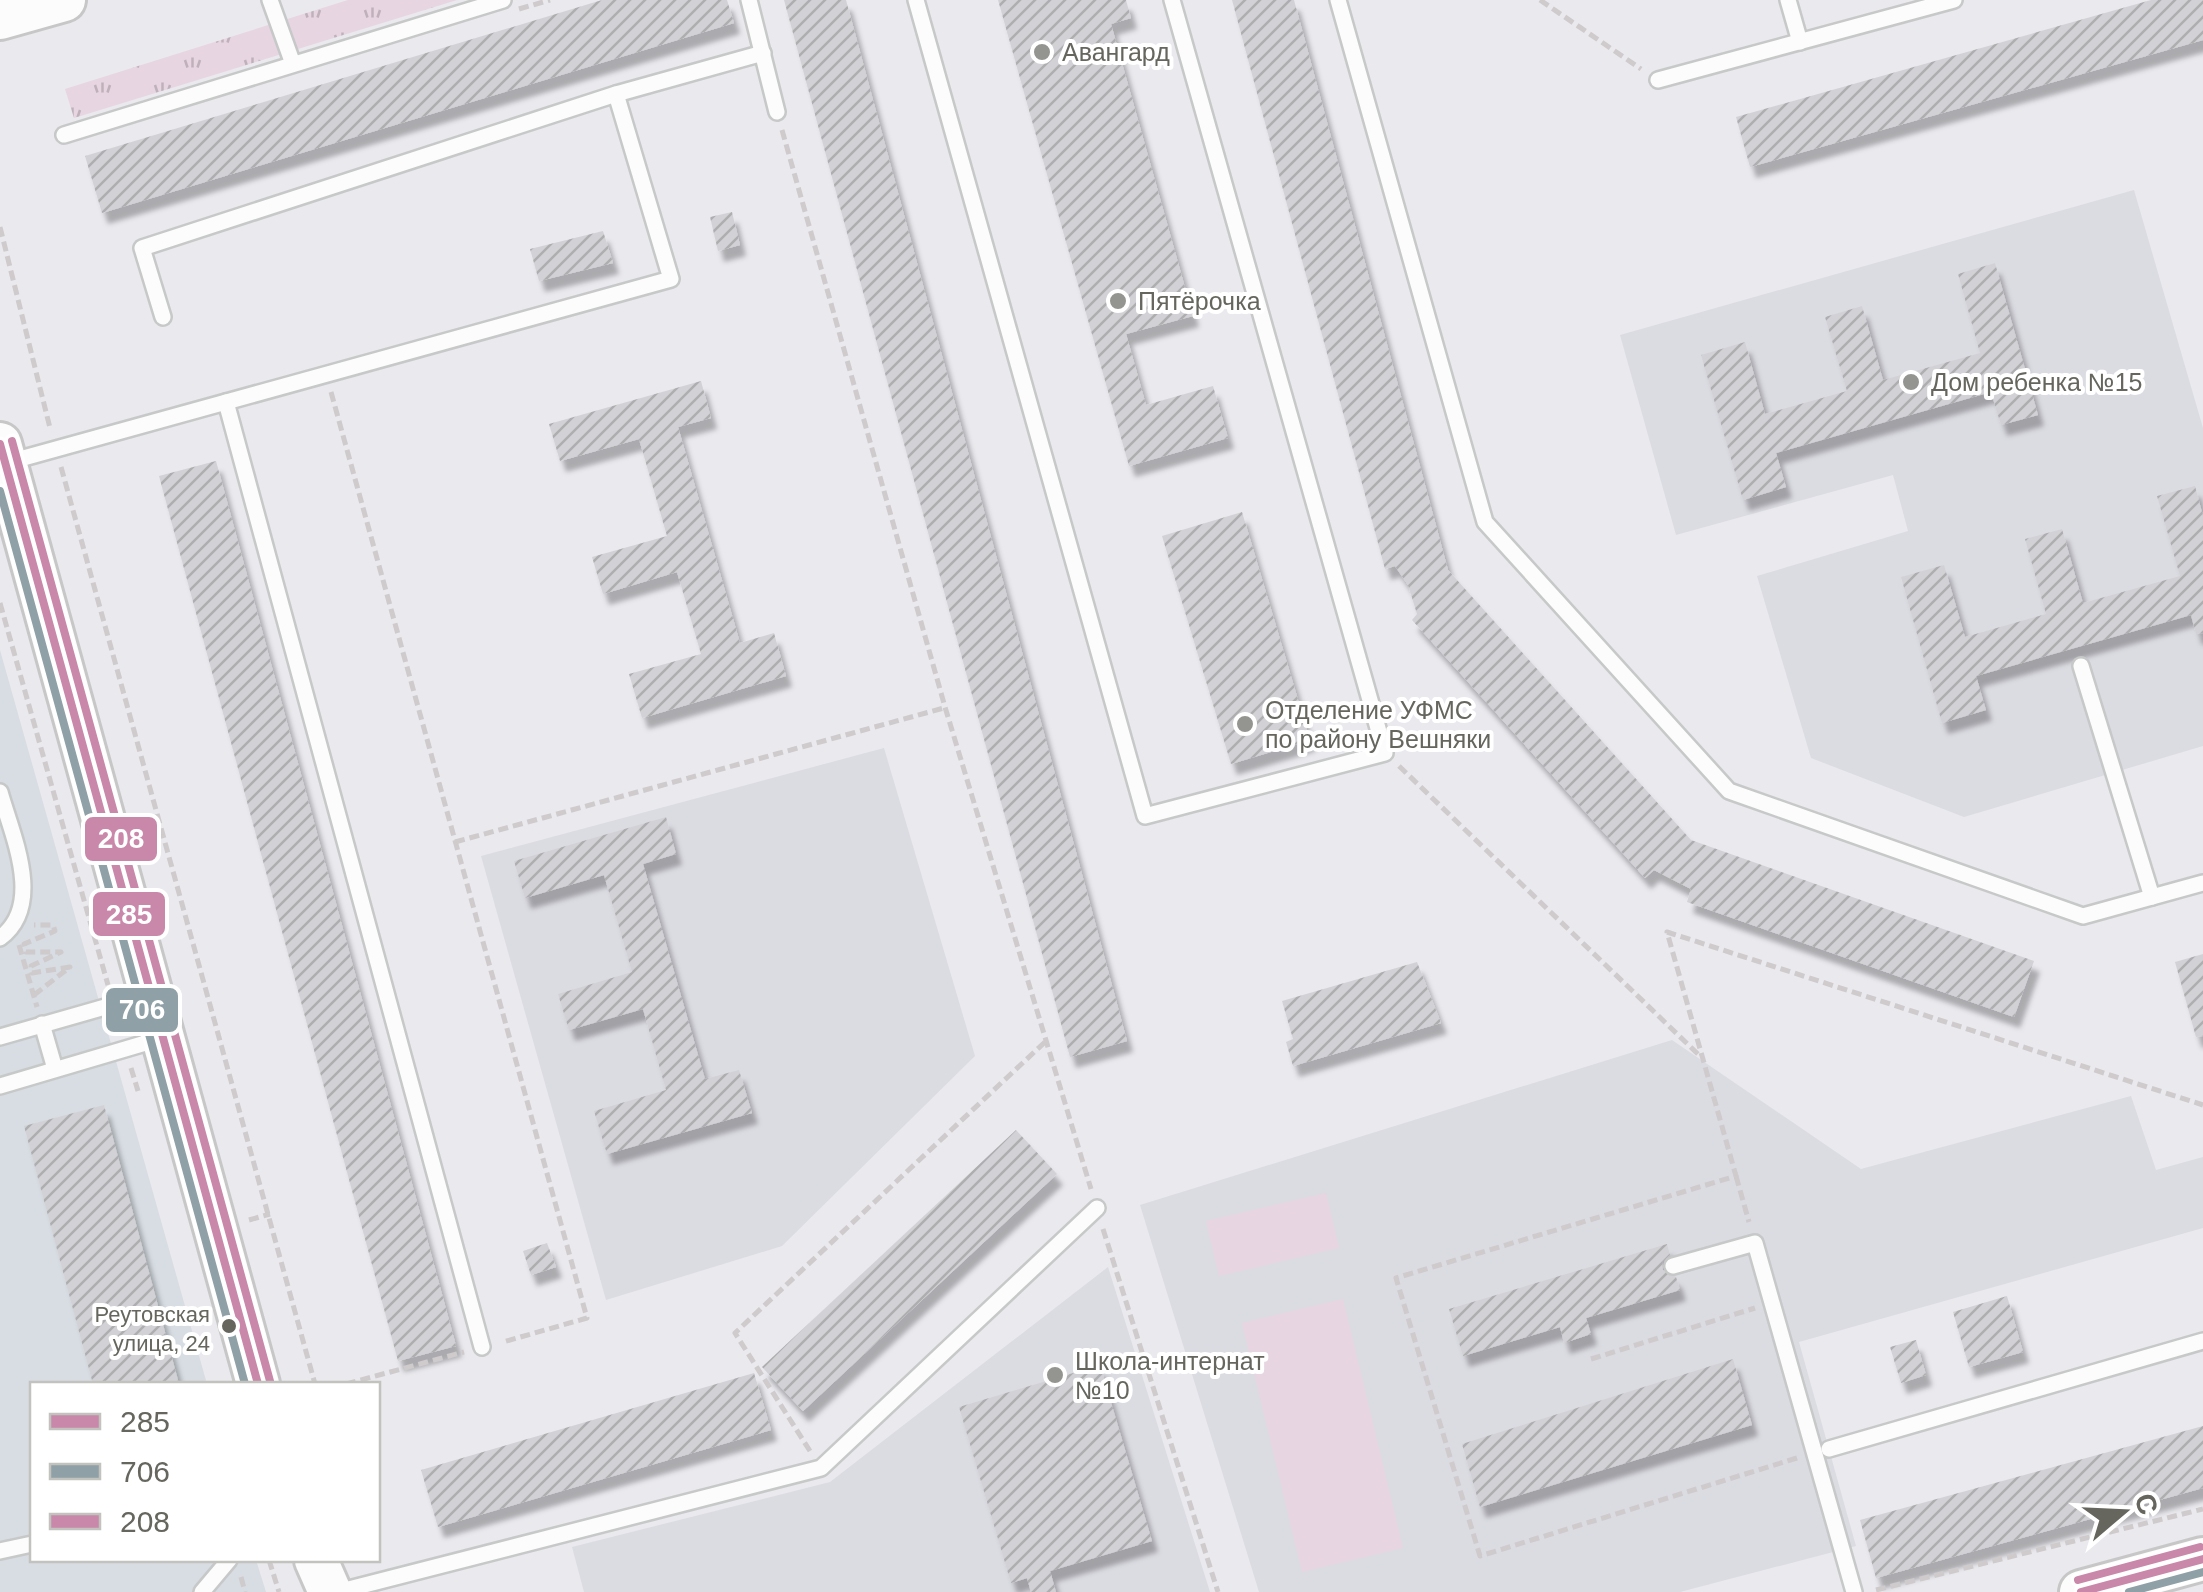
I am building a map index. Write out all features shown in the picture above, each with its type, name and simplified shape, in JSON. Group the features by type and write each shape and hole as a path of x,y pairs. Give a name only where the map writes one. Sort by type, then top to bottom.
{"street":[{"path":"0,18 64,0"},
{"path":"2,453 257,1382"},
{"path":"2081,1592 2203,1559"},
{"path":"317,1562 334,1592"}],"lane":[{"path":"270,0 293,64"},
{"path":"64,134 503,0"},
{"path":"750,0 777,112"},
{"path":"916,0 1145,816 1385,752 1172,0"},
{"path":"1338,0 1485,522 1729,791 2084,916 2203,883"},
{"path":"1788,0 1800,42"},
{"path":"1658,80 1954,0"},
{"path":"163,316 142,248 616,94 763,53"},
{"path":"2,453 56,449 670,279 616,94"},
{"path":"226,402 482,1348"},
{"path":"2081,666 2152,897"},
{"path":"0,792 25,884 14,926 0,938"},
{"path":"0,1036 150,994"},
{"path":"42,1024 56,1070"},
{"path":"0,1086 162,1037"},
{"path":"334,1592 821,1468 1097,1208"},
{"path":"1674,1266 1755,1242 1821,1450 1854,1592"},
{"path":"1821,1450 2203,1340"},
{"path":"0,1551 30,1544"},
{"path":"202,1592 226,1562"}],"path":[{"path":"1540,0 1658,80"},
{"path":"777,112 945,708 1218,1592"},
{"path":"0,227 56,449 315,1382"},
{"path":"326,374 587,1318 354,1382"},
{"path":"455,842 945,708"},
{"path":"1385,752 1703,1059"},
{"path":"34,995 70,968 32,973 31,966 60,952 26,952 24,944 55,931 54,925 14,926 42,1024"},
{"path":"1755,1242 1667,932 2203,1105"},
{"path":"821,1468 735,1332 1046,1040"},
{"path":"1736,1176 1396,1278 1480,1556 1821,1450"},
{"path":"1591,1359 1772,1303"},
{"path":"1869,1592 2203,1508"},
{"path":"270,1562 278,1592"}],"shaded area":[{"path":"2134,190 2203,428 2203,746 1964,817 1811,758 1757,576 1908,531 1893,475 1676,535 1620,335"},
{"path":"0,650 206,1382 30,1382 30,1562 257,1562 266,1592 0,1592"},
{"path":"884,748 975,1056 782,1246 606,1300 481,856"},
{"path":"1672,1040 1861,1169 2131,1096 2156,1170 2203,1157 2203,1228 1799,1342 1856,1546 1680,1592 1259,1592 1140,1205"},
{"name":"Школа-интернат №10","path":"1108,1267 1210,1592 584,1592 572,1547 830,1482"}],"green space":[{"path":"348,0 457,0 74,118 65,89"},
{"path":"1326,1193 1339,1248 1219,1276 1206,1221"},
{"path":"1343,1299 1403,1548 1302,1572 1242,1323"}],"building":[{"path":"602,0 727,0 734,23 102,213 85,156"},
{"path":"784,0 846,0 1127,1041 1070,1057"},
{"path":"998,0 1126,0 1131,18 1111,24 1193,316 1126,334 1146,405 1213,386 1228,438 1129,466"},
{"path":"1232,0 1294,0 1448,570 1691,840 2034,961 2014,1017 1687,902 1691,889 1654,870 1645,878 1412,620 1417,614 1408,585 1395,566 1385,569"},
{"path":"2151,0 2203,0 2203,40 1750,167 1736,117"},
{"path":"732,212 740,245 718,251 710,217"},
{"path":"603,231 613,263 539,281 530,249"},
{"path":"1995,263 2038,415 2001,425 1991,392 1776,453 1786,487 1743,500 1701,355 1745,342 1765,414 1847,391 1825,317 1862,306 1883,380 1980,353 1958,274"},
{"path":"701,381 711,418 678,427 740,643 774,633 786,676 642,718 629,674 701,654 677,572 603,594 592,557 667,536 639,439 560,461 549,424"},
{"path":"216,461 456,1346 398,1361 159,476"},
{"path":"2195,486 2203,516 2203,633 2196,634 2191,615 1976,676 1986,710 1942,723 1901,577 1944,565 1965,637 2046,614 2025,539 2062,529 2083,603 2180,576 2157,496"},
{"path":"1242,512 1310,740 1231,764 1162,536"},
{"path":"666,817 676,854 643,864 705,1079 739,1070 752,1113 607,1154 594,1111 666,1090 643,1009 569,1030 558,994 632,972 604,875 525,898 514,861"},
{"path":"2203,954 2203,1036 2196,1037 2175,962"},
{"path":"1417,962 1441,1023 1293,1066 1286,1042 1293,1039 1282,1001"},
{"path":"104,1105 178,1382 92,1382 24,1126"},
{"path":"1016,1130 1057,1174 803,1411 762,1367"},
{"path":"547,1243 556,1267 531,1275 523,1251"},
{"path":"1667,1244 1670,1255 1662,1262 1663,1270 1676,1277 1680,1290 1586,1318 1591,1334 1564,1343 1560,1327 1463,1356 1449,1309"},
{"path":"2007,1296 2023,1352 1969,1367 1953,1312"},
{"path":"1916,1340 1926,1375 1901,1383 1890,1347"},
{"path":"1733,1359 1752,1425 1480,1507 1462,1444"},
{"path":"1100,1365 1152,1541 1050,1571 1056,1592 1031,1592 1027,1578 1011,1583 959,1407"},
{"path":"754,1373 771,1430 438,1527 421,1470"},
{"path":"2203,1426 2203,1488 1876,1578 1860,1520"}],"transit line":[{"name":"208","path":"12,441 270,1381"},
{"name":"285","path":"0,444 257,1382"},
{"name":"706","path":"0,491 244,1382"},
{"name":"208","path":"2078,1580 2200,1547"},
{"name":"285","path":"2081,1592 2203,1559"},
{"name":"706","path":"2129,1592 2203,1572"}],"place":[{"name":"Авангард","path":"1042,52"},
{"name":"Пятёрочка","path":"1118,301"},
{"name":"Дом ребенка №15","path":"1911,382"},
{"name":"Отделение УФМС по району Вешняки","path":"1245,724"},
{"name":"Реутовская улица, 24","path":"229,1326"},
{"name":"Школа-интернат №10","path":"1055,1375"}]}
